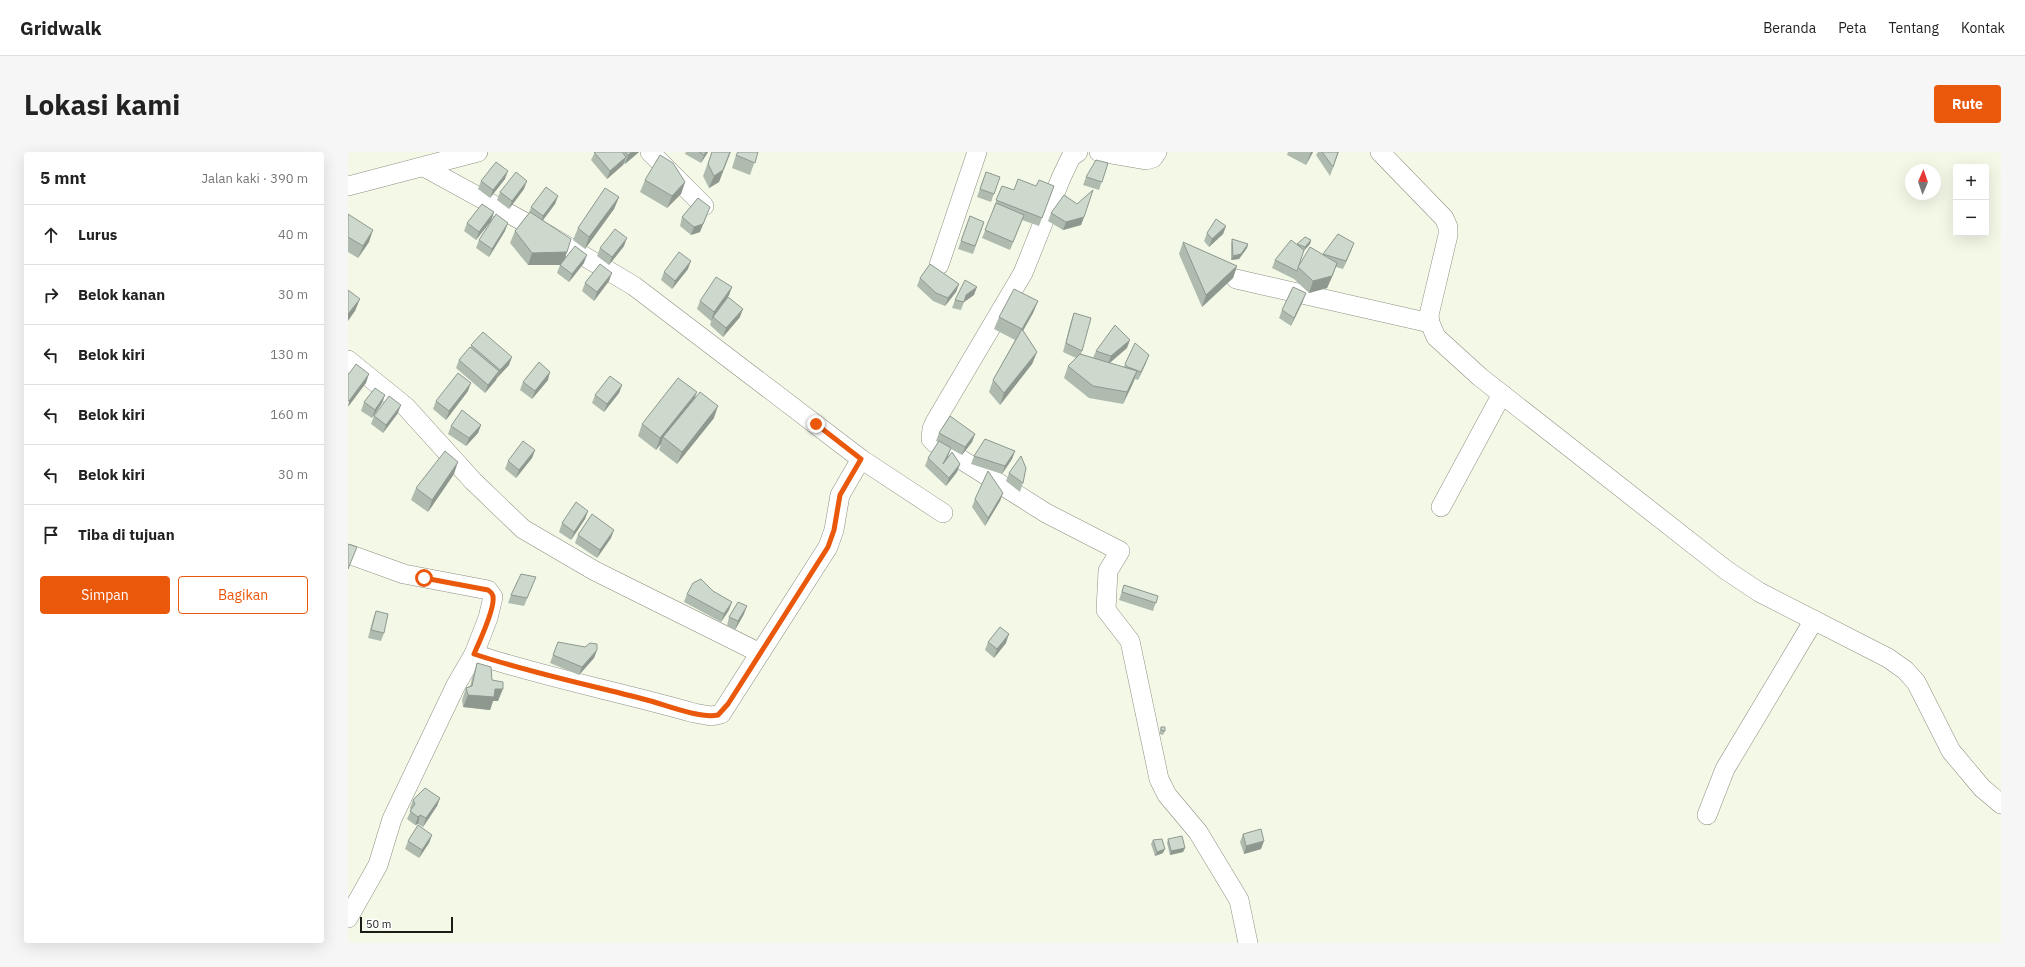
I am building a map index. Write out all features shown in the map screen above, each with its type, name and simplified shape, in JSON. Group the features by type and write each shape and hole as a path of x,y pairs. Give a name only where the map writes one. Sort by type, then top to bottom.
{"street":[{"path":"348,186 478,152"},
{"path":"650,152 704,206"},
{"path":"939,265 977,152"},
{"path":"1078,152 1071,157 1061,178 1023,273 935,422 932,429 931,439 935,444 1046,513 1120,551 1108,571 1106,610 1130,641 1159,779 1168,796 1198,832 1239,900 1248,943"},
{"path":"1100,152 1146,160 1152,158 1157,152"},
{"path":"1380,152 1444,218 1447,224 1448,235 1431,307 1430,322 1439,340 1502,394 1726,570 1753,588 1888,658 1905,670 1916,682 1951,751 1982,788 2001,804"},
{"path":"424,167 550,236 634,286 861,459 943,514"},
{"path":"1236,279 1430,322"},
{"path":"348,360 406,407 473,481 523,529 594,571 760,653"},
{"path":"1441,507 1502,394"},
{"path":"474,654 577,684 694,713 715,716 724,712 828,547 834,530 840,495 861,459"},
{"path":"348,554 404,574 479,588 490,592 493,600 474,654 456,685 392,819 378,865 348,918"},
{"path":"1707,815 1725,769 1814,620"}],"building":[{"path":"594,152 622,152 626,157 610,171"},
{"path":"625,152 632,152 628,155"},
{"path":"699,152 706,152 704,155"},
{"path":"712,152 730,152 723,170 714,176 708,164"},
{"path":"738,152 758,152 755,163 736,155"},
{"path":"1322,152 1338,152 1333,167"},
{"path":"660,155 673,163 685,182 672,196 645,180"},
{"path":"1096,160 1108,163 1102,182 1086,177"},
{"path":"496,162 508,171 493,190 481,181"},
{"path":"516,172 527,181 512,201 500,192"},
{"path":"986,172 1000,177 994,194 980,189"},
{"path":"1018,179 1036,186 1039,180 1054,186 1042,218 996,200 1002,186 1014,190"},
{"path":"546,187 558,196 543,216 531,207"},
{"path":"605,188 619,197 589,237 578,228"},
{"path":"1093,190 1084,217 1066,222 1051,213 1064,195 1077,204"},
{"path":"698,198 710,207 703,224 694,227 682,217"},
{"path":"996,203 1024,215 1013,242 985,230"},
{"path":"482,204 494,212 479,232 467,223"},
{"path":"530,212 571,239 567,252 532,253 515,231"},
{"path":"348,214 373,230 363,246 348,237"},
{"path":"496,214 508,223 492,249 479,240"},
{"path":"970,216 984,222 975,246 961,241"},
{"path":"1216,219 1226,226 1212,239 1207,233"},
{"path":"615,229 627,238 612,257 600,248"},
{"path":"1338,234 1354,243 1346,261 1323,254"},
{"path":"1305,237 1311,240 1305,247 1297,244"},
{"path":"1232,239 1248,244 1241,254 1233,256"},
{"path":"1291,240 1304,250 1297,271 1275,260"},
{"path":"1183,242 1237,266 1206,295"},
{"path":"575,246 587,255 572,274 560,265"},
{"path":"1310,247 1337,263 1332,276 1313,281 1298,267"},
{"path":"679,252 691,261 675,281 664,272"},
{"path":"600,264 612,273 597,292 585,283"},
{"path":"930,264 959,284 948,298 936,293 920,278"},
{"path":"716,277 732,287 714,312 700,301"},
{"path":"965,280 977,287 966,295 964,302 955,300"},
{"path":"1293,287 1306,293 1294,318 1282,310"},
{"path":"1014,289 1038,301 1022,329 999,317"},
{"path":"348,290 360,299 348,314"},
{"path":"728,297 743,309 726,328 713,317"},
{"path":"1074,313 1091,318 1082,351 1066,343"},
{"path":"1115,325 1130,340 1111,356 1096,351"},
{"path":"1022,329 1037,352 1004,393 993,380"},
{"path":"483,332 512,357 500,370 471,345"},
{"path":"1135,343 1149,355 1141,372 1128,367 1125,364"},
{"path":"470,347 499,371 488,385 459,360"},
{"path":"1080,354 1137,371 1127,392 1093,386 1068,366"},
{"path":"539,362 550,372 535,391 523,382"},
{"path":"356,364 369,374 349,401 348,375"},
{"path":"458,373 471,383 449,411 436,401"},
{"path":"610,376 622,385 607,404 595,395"},
{"path":"678,378 697,392 660,438 642,424"},
{"path":"375,388 385,395 375,410 364,402"},
{"path":"700,392 718,406 682,452 663,437"},
{"path":"389,396 401,405 386,425 374,416"},
{"path":"462,410 481,425 469,438 451,426"},
{"path":"950,416 975,434 965,447 939,433"},
{"path":"985,439 1015,451 1005,466 974,456"},
{"path":"523,441 535,450 519,470 508,461"},
{"path":"939,441 951,448 943,464 952,452 960,464 949,478 928,458"},
{"path":"445,451 458,462 432,500 416,488"},
{"path":"1021,456 1026,468 1023,483 1009,473"},
{"path":"988,471 1003,493 988,518 975,499"},
{"path":"576,502 588,511 574,532 562,523"},
{"path":"592,514 614,530 600,550 578,535"},
{"path":"348,544 357,547 348,569"},
{"path":"521,574 536,577 527,598 511,595"},
{"path":"701,579 713,591 732,602 724,614 687,594 693,583"},
{"path":"1124,585 1158,596 1156,603 1122,592"},
{"path":"738,602 747,606 738,621 729,617"},
{"path":"376,611 388,614 384,633 371,630"},
{"path":"1000,627 1009,634 997,649 988,642"},
{"path":"558,642 585,647 590,643 597,644 597,650 582,667 553,655"},
{"path":"477,663 491,667 492,680 503,682 503,689 495,689 494,697 468,695 466,688 472,686"},
{"path":"1161,727 1165,727 1165,731 1161,730"},
{"path":"425,788 440,798 426,818 420,815 418,817 410,811 415,804 413,800"},
{"path":"418,825 432,835 422,850 408,841"},
{"path":"1261,829 1264,841 1246,846 1243,834"},
{"path":"1182,836 1185,848 1171,851 1168,839"},
{"path":"1162,839 1165,849 1157,852 1153,840"}],"route":[{"path":"424,578 488,590 492,594 493,600 488,618 480,642 474,654 577,684 694,713 711,716 721,714 724,712 783,616 814,572 828,547 834,530 840,495 861,459 816,424"}]}
